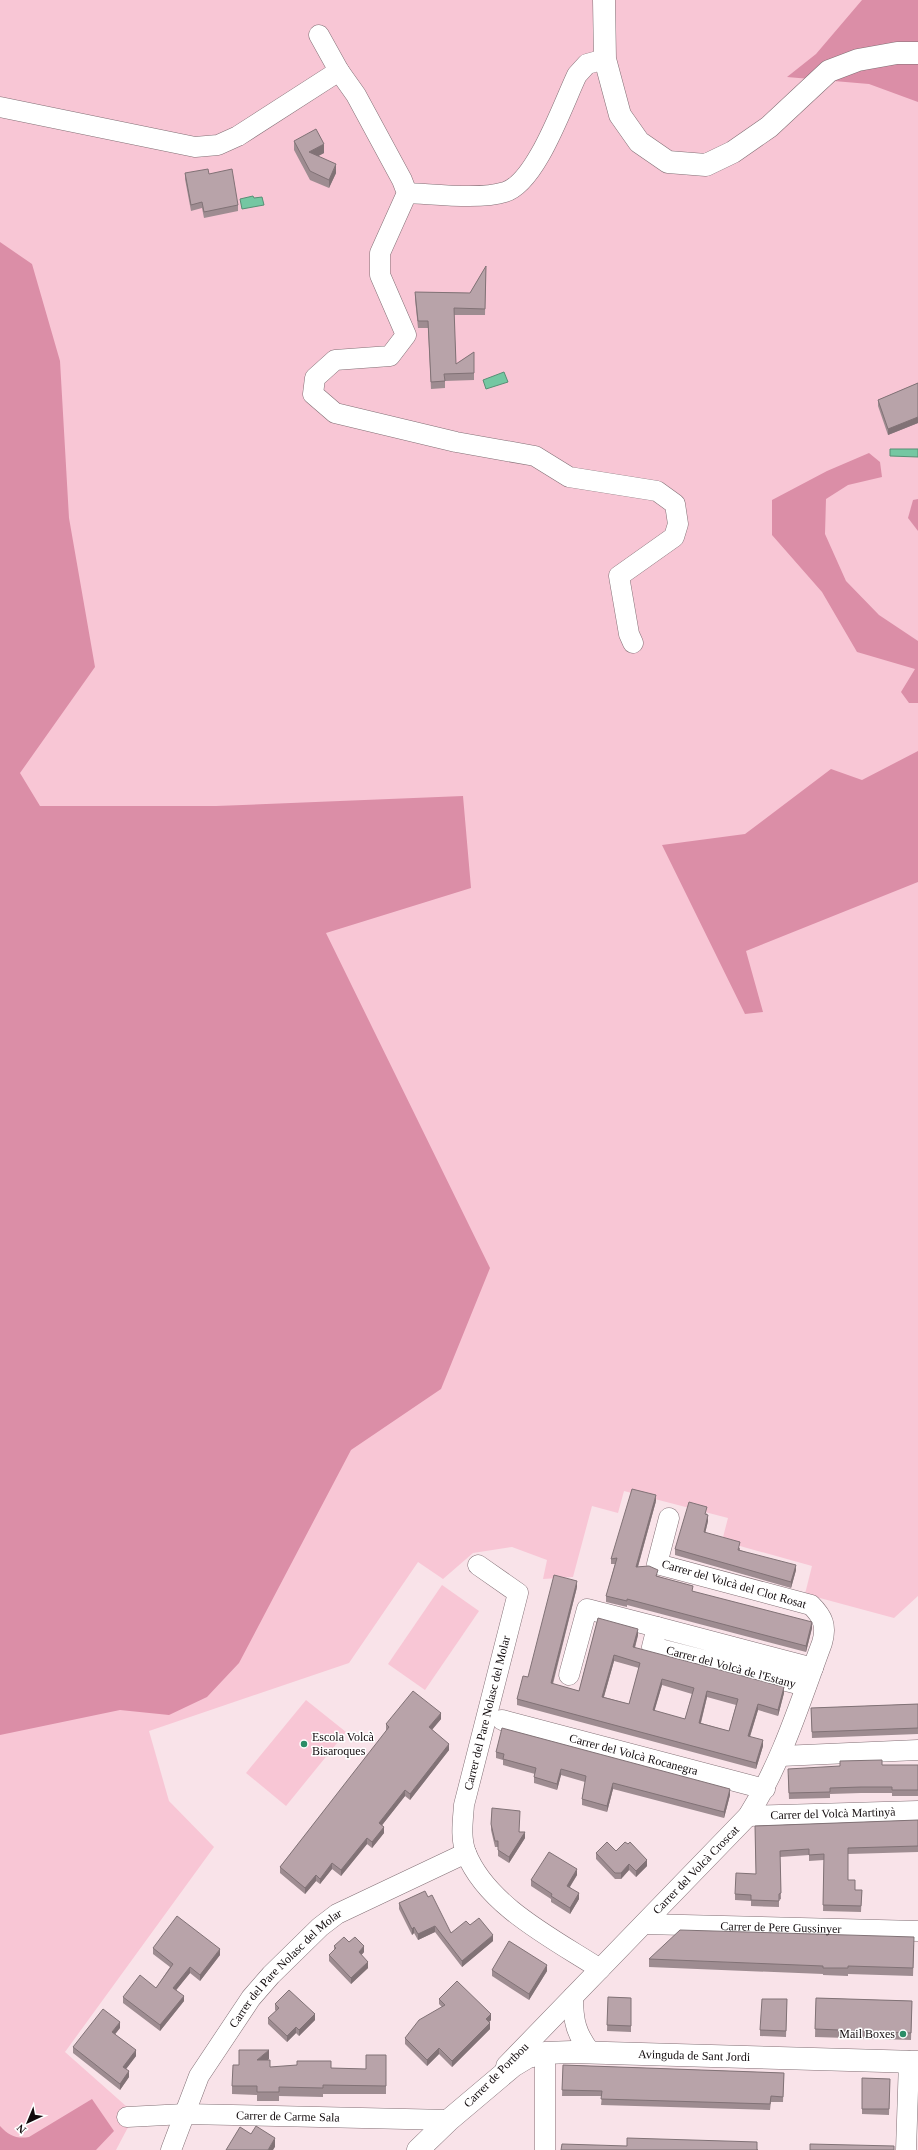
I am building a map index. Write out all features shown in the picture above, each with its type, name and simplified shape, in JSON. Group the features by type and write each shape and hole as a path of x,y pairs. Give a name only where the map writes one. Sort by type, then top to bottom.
{"main road":[{"path":"604,0 605,60 620,115 639,142 668,162 706,165 733,152 769,127 829,71 858,60 897,53 918,53"},
{"name":"Avinguda de Sant Jordi","path":"482,2092 513,2066 528,2057 545,2053 913,2062"},
{"name":"Carrer de Portbou","path":"418,2150 448,2120 482,2092"}],"street":[{"path":"319,35 339,71 356,95 402,180 407,193 380,253 380,275 406,335 390,356 335,360 314,378 313,394 335,413 348,417 456,442 535,456 569,477 657,491 675,504 678,524 674,538 619,576 629,634 633,643"},
{"path":"407,193 484,195 506,192 516,187 531,171 536,162 577,75 586,64 605,60"},
{"path":"0,107 195,147 218,145 238,136 339,71"},
{"name":"Carrer del Volcà del Clot Rosat","path":"669,1518 657,1564 811,1604 819,1613 824,1622 825,1632 813,1668"},
{"name":"Carrer del Pare Nolasc del Molar","path":"478,1566 518,1593 464,1805 462,1836 466,1853 488,1888 509,1909 600,1969"},
{"name":"Carrer del Volcà de l'Estany","path":"569,1675 588,1609 813,1668"},
{"name":"Carrer del Volcà de l'Estany","path":"657,1627 652,1646 806,1686"},
{"name":"Carrer del Volcà Croscat","path":"573,1997 748,1816 765,1789 780,1756 813,1668"},
{"name":"Carrer del Volcà Rocanegra","path":"502,1720 765,1789"},
{"path":"780,1756 918,1750"},
{"name":"Carrer del Volcà Martinyà","path":"748,1816 918,1811"},
{"name":"Carrer del Pare Nolasc del Molar","path":"171,2150 199,2076 251,1998 271,1974 320,1927 337,1914 466,1853"},
{"name":"Carrer de Pere Gussinyer","path":"644,1924 918,1931"},
{"path":"573,1997 573,2021 582,2042 591,2053"},
{"name":"Carrer de Portbou","path":"482,2092 573,1997"},
{"path":"545,2053 545,2150"},
{"path":"906,2150 913,2062"},
{"name":"Carrer de Carme Sala","path":"127,2117 185,2114 448,2120"}],"shaded area":[{"path":"0,0 918,0 918,1596 894,1618 805,1594 812,1566 722,1541 728,1518 624,1491 618,1513 592,1506 573,1577 543,1579 547,1560 512,1547 473,1553 443,1579 418,1562 349,1663 149,1731 169,1801 214,1847 65,2052 135,2114 116,2150 0,2150"},
{"path":"862,0 918,0 918,102 869,84 787,77 816,54"},
{"path":"253,196 254,198 262,197 264,205 242,209 240,199"},
{"path":"0,242 32,264 60,361 69,518 95,667 20,773 40,806 216,806 463,796 471,888 326,933 490,1268 441,1389 351,1450 239,1663 207,1697 169,1715 120,1710 0,1735"},
{"path":"504,372 508,382 486,389 483,380"},
{"path":"890,449 918,449 918,457 890,456"},
{"path":"869,453 880,462 882,477 848,485 826,499 825,534 846,581 879,615 918,641 918,703 909,703 901,692 915,669 857,652 822,592 772,535 772,500 827,471"},
{"path":"918,499 918,531 908,518 913,500"},
{"path":"918,751 918,882 746,951 763,1012 745,1014 662,845 745,834 831,769 862,780"},
{"path":"442,1585 479,1611 425,1690 388,1664"},
{"path":"306,1700 346,1732 286,1806 246,1773"},
{"path":"92,2099 114,2131 96,2150 0,2150 0,2126 13,2136 21,2138 29,2137"}],"building":[{"path":"316,129 324,144 309,152 336,164 329,180 310,171 294,141"},
{"path":"208,169 209,174 232,169 238,205 204,212 202,202 191,205 185,173"},
{"path":"486,266 485,309 454,308 456,364 474,352 474,373 444,374 445,381 431,382 428,321 418,321 415,292 470,293"},
{"path":"918,383 918,417 888,429 878,400"},
{"path":"632,1489 656,1495 636,1567 649,1566 658,1570 656,1576 693,1586 692,1591 812,1622 806,1646 627,1599 627,1601 606,1596 617,1558 611,1559"},
{"path":"689,1502 707,1507 705,1514 708,1515 704,1532 740,1542 738,1550 796,1565 791,1582 675,1549"},
{"path":"554,1575 577,1581 551,1683 579,1691 598,1618 638,1629 633,1647 784,1687 778,1710 758,1704 748,1736 763,1740 756,1763 517,1699 523,1676 528,1677","holes":["614,1655 640,1663 629,1704 602,1697","662,1679 694,1688 685,1719 653,1710","707,1691 738,1699 729,1731 699,1723"]},
{"path":"413,1691 441,1713 429,1727 449,1744 410,1794 405,1790 379,1823 384,1827 372,1842 367,1838 341,1870 332,1863 320,1879 316,1875 305,1888 280,1867 389,1727 386,1724"},
{"path":"918,1704 918,1728 812,1732 811,1708"},
{"path":"502,1728 730,1789 724,1812 613,1783 607,1806 582,1799 586,1776 561,1769 557,1784 534,1777 536,1768 503,1759 504,1754 496,1752"},
{"path":"882,1760 882,1765 918,1765 918,1790 892,1790 892,1787 861,1787 830,1788 830,1792 789,1793 788,1769 840,1766 840,1761"},
{"path":"492,1808 520,1811 519,1832 525,1832 509,1857 498,1850 498,1841 495,1841 491,1824"},
{"path":"918,1820 918,1846 848,1848 848,1880 855,1880 855,1890 862,1890 861,1906 823,1905 824,1854 809,1855 809,1849 780,1851 781,1893 779,1894 779,1901 751,1900 751,1895 735,1894 736,1873 756,1874 755,1826"},
{"path":"607,1842 616,1851 625,1842 628,1844 630,1842 647,1860 636,1871 629,1864 621,1873 615,1873 596,1853"},
{"path":"549,1852 577,1869 567,1886 579,1893 570,1908 551,1896 552,1894 531,1880"},
{"path":"425,1891 428,1897 432,1895 451,1933 466,1921 470,1925 479,1918 493,1935 462,1961 435,1926 418,1934 414,1927 412,1929 399,1903"},
{"path":"177,1916 220,1949 200,1975 190,1967 173,1988 184,1996 160,2025 123,1997 140,1975 156,1988 173,1964 153,1948"},
{"path":"680,1930 914,1937 913,1968 848,1966 848,1968 823,1968 823,1966 649,1959"},
{"path":"344,1937 349,1942 355,1937 364,1946 359,1952 368,1962 351,1978 329,1955 336,1948 334,1946"},
{"path":"509,1941 547,1965 529,1994 492,1970"},
{"path":"457,1981 491,2014 486,2019 490,2023 452,2061 439,2048 427,2060 405,2038 419,2020 445,2005 439,1999"},
{"path":"289,1990 315,2014 299,2030 296,2027 287,2036 268,2018 279,2008 275,2004"},
{"path":"608,1997 631,1998 631,2026 607,2025"},
{"path":"816,1998 912,2001 911,2033 815,2029"},
{"path":"762,1999 787,1999 786,2031 760,2030"},
{"path":"103,2009 120,2022 112,2032 136,2050 123,2067 129,2071 120,2084 73,2047"},
{"path":"239,2050 269,2050 257,2060 270,2060 270,2067 297,2065 297,2061 331,2061 331,2068 366,2069 366,2055 386,2055 386,2086 323,2085 323,2088 279,2087 279,2092 257,2092 257,2086 232,2086 233,2065 239,2065"},
{"path":"563,2065 784,2073 783,2097 771,2096 770,2104 601,2099 602,2091 562,2090"},
{"path":"862,2078 890,2079 889,2109 862,2109"},
{"path":"256,2126 275,2138 268,2150 226,2150 240,2127 251,2134"},
{"path":"627,2138 757,2142 757,2150 561,2150 562,2144 627,2146"},
{"path":"810,2144 894,2146 894,2150 810,2150"}],"place":[{"name":"Escola Volcà Bisaroques","path":"304,1744"},
{"name":"Mail Boxes","path":"903,2034"}]}
